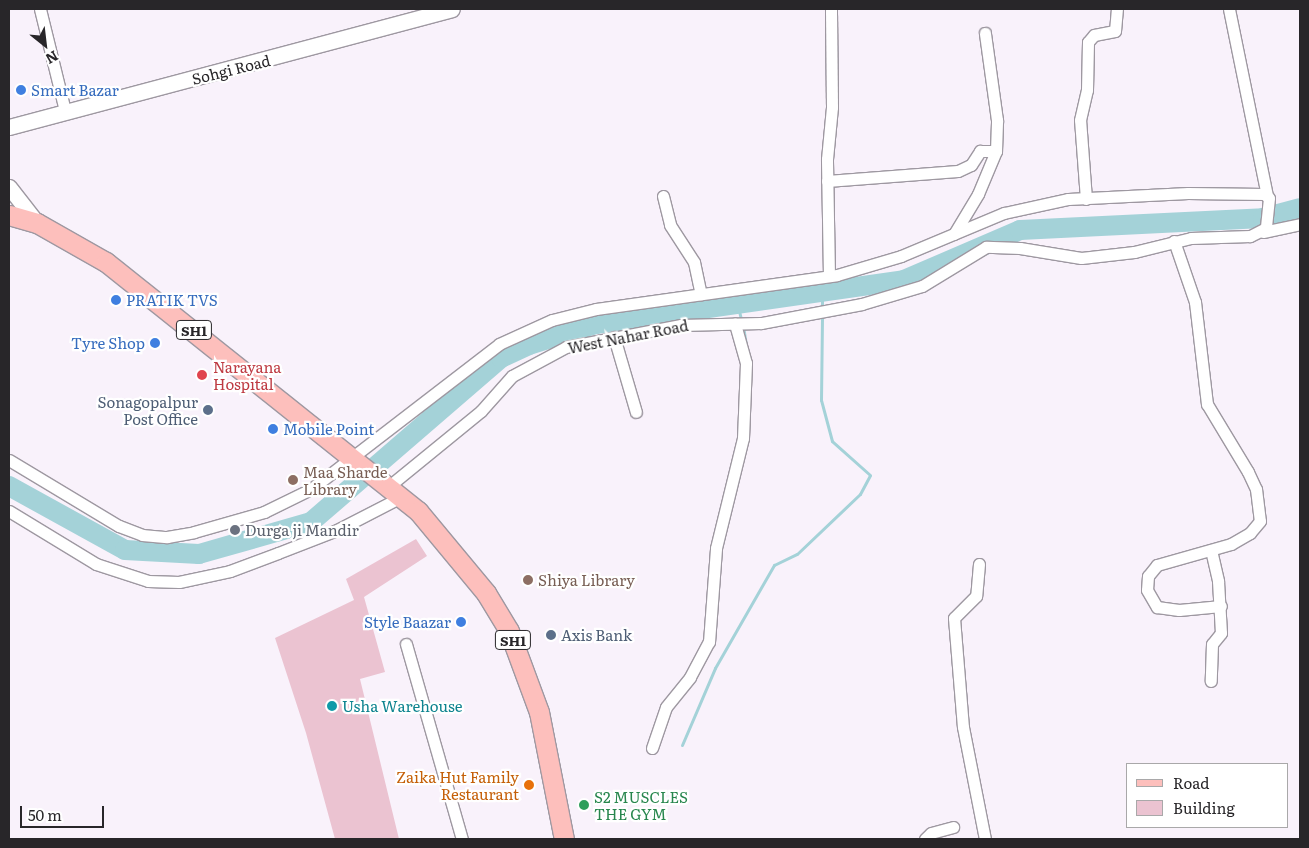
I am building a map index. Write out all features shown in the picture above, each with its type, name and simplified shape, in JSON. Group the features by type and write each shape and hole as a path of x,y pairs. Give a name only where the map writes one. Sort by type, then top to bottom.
{"main road":[{"name":"SH1","path":"9,215 37,223 106,262 392,488 486,593 509,631 539,712 564,839"}],"street":[{"path":"40,9 65,111"},
{"name":"Sohgi Road","path":"9,127 65,111 273,59 452,9"},
{"path":"829,276 827,181 832,107 831,9"},
{"path":"1086,199 1080,120 1087,90 1088,42 1094,35 1115,31 1117,9"},
{"path":"1229,9 1269,199 1269,220 1263,232"},
{"path":"954,234 982,186 996,151 997,120 985,33"},
{"path":"827,181 958,172 971,165 980,151 996,151"},
{"path":"9,186 37,223"},
{"path":"9,460 119,526 142,535 167,537 264,512 311,489 359,463 476,362 519,333 596,309 829,276 901,256 1004,213 1068,199 1150,193 1269,199"},
{"path":"663,196 670,225 694,262 701,294"},
{"name":"West Nahar Road","path":"9,511 96,564 148,581 179,582 230,571 337,530 392,488 481,411 523,367 566,347 696,323 760,323 841,309 922,286 986,247 1011,247 1089,257 1134,252 1174,241 1250,236 1300,224"},
{"path":"1174,241 1195,302 1207,404 1248,472 1260,512 1260,521 1250,533 1211,550 1157,565 1148,576 1147,590 1157,608 1179,610 1220,606"},
{"path":"652,748 666,707 690,677 709,642 716,548 743,438 746,363 736,324"},
{"path":"614,337 636,412"},
{"path":"1211,550 1220,606 1221,633 1212,644 1211,681"},
{"path":"979,564 976,596 954,618 963,727 986,839"},
{"path":"406,644 462,839"},
{"path":"926,839 931,833 953,827"}],"building":[{"name":"Usha Warehouse","path":"416,539 427,556 364,597 385,672 360,679 399,839 335,839 306,733 275,638 354,600 346,579"}],"waterway":[{"path":"9,486 125,550 199,554 311,522 501,358 529,345 596,324 904,280 1020,230 1263,218 1300,208"},
{"path":"822,291 822,309"},
{"path":"737,302 741,320"},
{"path":"682,745 715,668 774,565 797,554 860,494 870,475 832,441 821,400 822,315"},
{"path":"743,326 747,352"}],"place":[{"name":"Smart Bazar","path":"21,90"},
{"name":"PRATIK TVS","path":"116,300"},
{"name":"Tyre Shop","path":"155,343"},
{"name":"Narayana Hospital","path":"202,375"},
{"name":"Sonagopalpur Post Office","path":"208,410"},
{"name":"Mobile Point","path":"273,429"},
{"name":"Maa Sharde Library","path":"293,480"},
{"name":"Durga ji Mandir","path":"235,530"},
{"name":"Shiya Library","path":"528,580"},
{"name":"Style Baazar","path":"461,622"},
{"name":"Axis Bank","path":"551,635"},
{"name":"Usha Warehouse","path":"332,706"},
{"name":"Zaika Hut Family Restaurant","path":"529,785"},
{"name":"S2 MUSCLES THE GYM","path":"584,805"}]}
